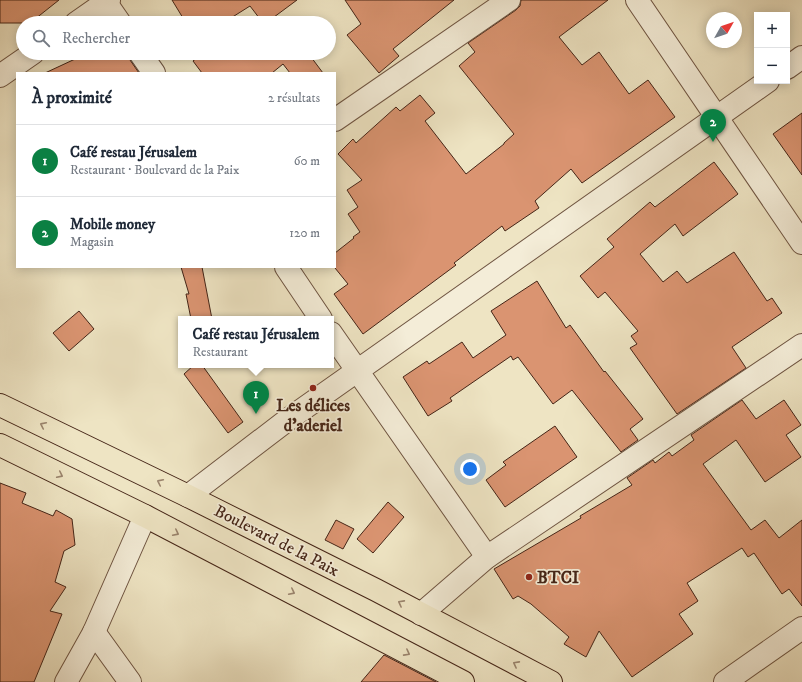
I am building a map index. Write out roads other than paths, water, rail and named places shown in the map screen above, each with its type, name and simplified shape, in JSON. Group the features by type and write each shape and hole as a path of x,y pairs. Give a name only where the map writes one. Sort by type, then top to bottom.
{"main road":[{"name":"Boulevard de la Paix","path":"0,405 369,586 551,682"},
{"path":"0,445 145,516 463,682"}],"street":[{"path":"336,119 509,0"},
{"path":"637,0 802,242"},
{"path":"86,16 106,1 116,16"},
{"path":"790,66 802,57"},
{"path":"0,76 23,60"},
{"path":"145,60 153,72"},
{"path":"188,496 286,421 764,84"},
{"path":"287,268 319,316"},
{"path":"334,338 487,557"},
{"path":"422,614 487,557 802,345"},
{"path":"66,682 94,632 145,516"},
{"path":"725,682 802,628"},
{"path":"94,632 130,682"}],"place":[{"name":"Mobile money","path":"713,142"},
{"name":"Les délices d'aderiel","path":"313,388"},
{"name":"Café restau Jérusalem","path":"256,414"},
{"name":"BTCI","path":"529,577"}]}
